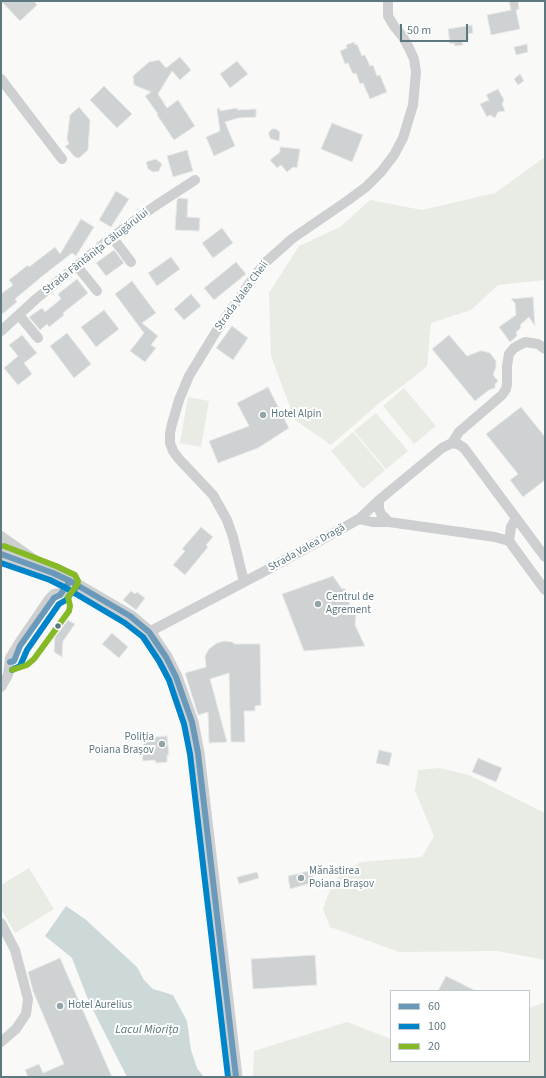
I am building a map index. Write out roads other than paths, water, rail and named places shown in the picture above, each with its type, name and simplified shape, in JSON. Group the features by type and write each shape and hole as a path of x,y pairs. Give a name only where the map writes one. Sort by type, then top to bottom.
{"street":[{"name":"Strada Valea Cheii","path":"244,582 233,537 227,520 213,494 173,451 170,438 172,424 179,400 189,376 256,274 267,261 293,238 366,187 381,172 403,138 413,105 416,88 416,72 414,59 409,48 388,16 388,1"},
{"path":"1,79 62,159"},
{"name":"Strada Fântânița Călugărului","path":"1,331 112,237 154,206 195,180"},
{"path":"112,237 131,262"},
{"path":"77,266 97,291"},
{"path":"19,315 38,338"},
{"name":"Strada Valea Dragă","path":"149,632 359,519 379,500 442,448 452,443 459,432 502,395 507,384 509,354 514,348 525,342 538,344 545,349"},
{"path":"452,443 458,444 464,448 545,557"},
{"path":"379,500 379,509 381,514 389,522"},
{"path":"510,541 511,527 516,518"},
{"path":"359,519 372,522 389,522 495,537 510,541 545,590"},
{"path":"1,536 25,552 53,574"},
{"path":"1,554 70,581 125,613 149,632 166,657 176,677 192,722 198,753 236,1077"},
{"path":"1,687 8,675 10,658 19,643 49,600 54,594 61,593 70,581"},
{"path":"1,923 15,950 28,999 26,1014 16,1029 1,1042"}],"water":[{"name":"Lacul Miorița","path":"66,906 85,919 137,967 144,980 153,989 173,995 187,1021 191,1050 197,1068 204,1077 127,1077 89,1002 72,958 45,936"}],"place":[{"name":"Hotel Alpin","path":"263,415"},
{"name":"Centrul de Agrement","path":"318,604"},
{"name":"Poliția Poiana Brașov","path":"162,744"},
{"name":"Mănăstirea Poiana Brașov","path":"301,878"},
{"name":"Hotel Aurelius","path":"60,1006"}]}
